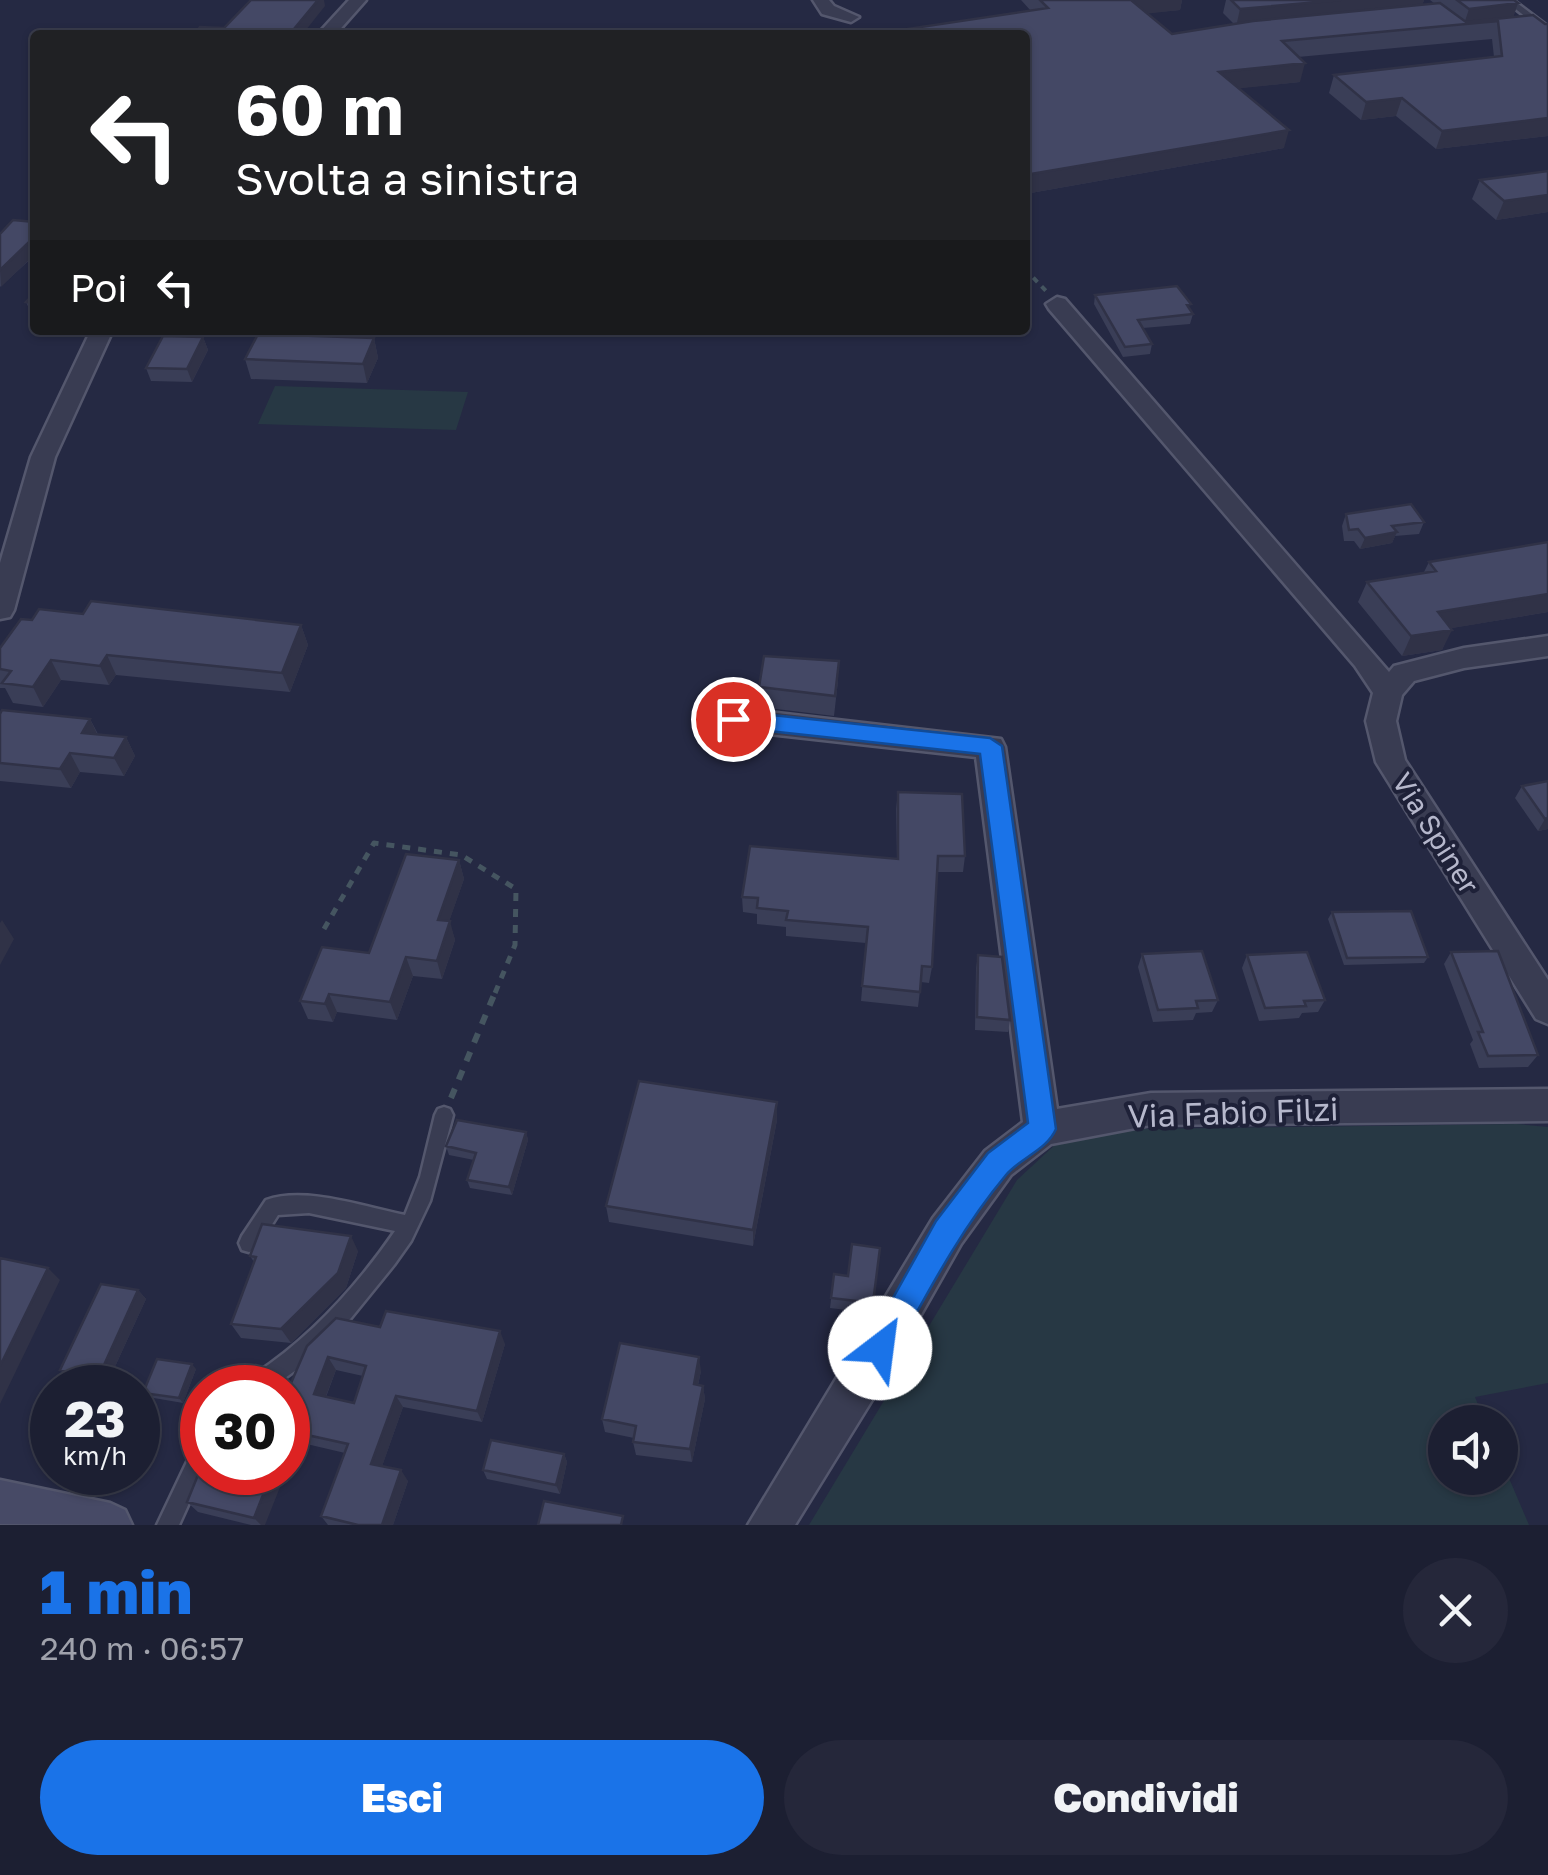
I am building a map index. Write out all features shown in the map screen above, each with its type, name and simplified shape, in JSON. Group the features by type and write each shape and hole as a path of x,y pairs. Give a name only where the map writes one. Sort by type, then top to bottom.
{"main road":[{"path":"0,1502 110,1525"}],"street":[{"path":"330,30 356,0"},
{"path":"821,0 828,10 851,17"},
{"path":"1057,304 1365,659 1388,692 1404,673 1464,658 1548,646"},
{"path":"0,610 43,456 100,335"},
{"name":"Via Spiner","path":"1388,692 1380,720 1391,762 1548,1009"},
{"path":"733,719 990,746 1042,1129"},
{"name":"Via Fabio Filzi","path":"770,1525 864,1378 947,1231 998,1163 1042,1129 1151,1109 1548,1105"}],"lane":[{"path":"1508,0 1545,24"},
{"path":"1526,27 1545,24"},
{"path":"282,1365 333,1320 388,1256 417,1212 444,1115"},
{"path":"249,1243 273,1206 310,1204 409,1224"},
{"path":"168,1525 182,1495"}],"path":[{"path":"1030,274 1057,304"},
{"path":"324,930 374,842 461,855 516,890 515,945 444,1115"}],"shaded area":[{"path":"275,386 468,392 456,430 258,424"},
{"path":"1517,1124 1548,1127 1548,1383 1475,1397 1478,1405 1428,1405 1428,1495 1516,1495 1529,1525 809,1525 1017,1180 1058,1142 1139,1129"}],"building":[{"path":"251,0 318,0 293,30 197,30 224,28"},
{"path":"1040,0 1131,0 1172,34 1253,21 1440,3 1466,22 1533,15 1548,24 1548,118 1442,131 1402,98 1366,102 1334,75 1502,56 1498,21 1282,41 1305,63 1219,72 1289,130 1030,174 1030,30 900,30 1048,8"},
{"path":"1231,0 1341,0 1240,9"},
{"path":"1457,0 1514,0 1518,3 1469,9"},
{"path":"1548,171 1548,195 1504,201 1480,180"},
{"path":"13,220 30,222 30,242 0,270 0,234"},
{"path":"1177,286 1191,304 1187,305 1193,314 1138,320 1152,344 1125,347 1095,295"},
{"path":"257,335 374,338 363,364 245,359"},
{"path":"163,336 203,337 187,369 146,368"},
{"path":"1411,504 1424,522 1392,526 1397,532 1365,538 1358,529 1349,530 1346,514"},
{"path":"1548,542 1548,594 1438,612 1452,630 1411,636 1367,582 1436,571 1429,562"},
{"path":"91,601 301,625 282,673 107,655 100,666 51,660 33,687 2,683 11,671 0,669 0,648 21,619 32,620 39,609 83,614"},
{"path":"764,656 839,661 835,696 759,687"},
{"path":"2,710 90,719 82,733 126,737 114,758 70,753 60,769 0,763"},
{"path":"1548,781 1548,818 1545,819 1522,786"},
{"path":"898,792 962,794 965,856 938,856 932,967 922,966 920,992 862,986 868,927 786,920 788,911 757,908 758,898 742,897 750,846 898,859"},
{"path":"406,854 459,860 438,920 450,921 437,961 406,957 390,1002 329,994 325,1004 300,1001 322,947 369,953"},
{"path":"1411,911 1428,957 1347,958 1332,912"},
{"path":"1202,951 1218,1000 1196,1001 1198,1008 1158,1010 1142,954"},
{"path":"1498,951 1538,1055 1488,1056 1478,1032 1483,1032 1451,952"},
{"path":"1307,952 1325,1000 1304,1001 1306,1006 1265,1008 1247,955"},
{"path":"978,955 1002,957 1010,1020 977,1017"},
{"path":"639,1081 777,1102 753,1230 606,1206"},
{"path":"457,1120 526,1132 509,1187 467,1180 476,1153 446,1146"},
{"path":"262,1224 351,1236 338,1273 281,1329 231,1324 256,1257 250,1256"},
{"path":"852,1244 880,1248 873,1303 831,1298 834,1274 848,1276"},
{"path":"0,1258 48,1268 0,1366"},
{"path":"101,1284 138,1290 104,1365 62,1365"},
{"path":"386,1311 500,1331 477,1411 396,1396 371,1464 401,1470 382,1525 358,1525 321,1516 348,1444 310,1436 310,1365 299,1365 307,1346 336,1318 380,1327","holes":["328,1357 366,1366 354,1403 314,1394"]},
{"path":"620,1343 699,1357 694,1384 703,1386 690,1449 633,1442 636,1426 602,1419"},
{"path":"157,1359 192,1364 180,1365 179,1398 160,1395 160,1365 155,1365"},
{"path":"491,1440 564,1454 556,1485 483,1470"},
{"path":"190,1495 263,1495 254,1518 187,1502"},
{"path":"544,1501 623,1516 621,1525 538,1525"}],"route":[{"path":"733,719 990,746 1042,1129 998,1163 947,1231 880,1348"}]}
